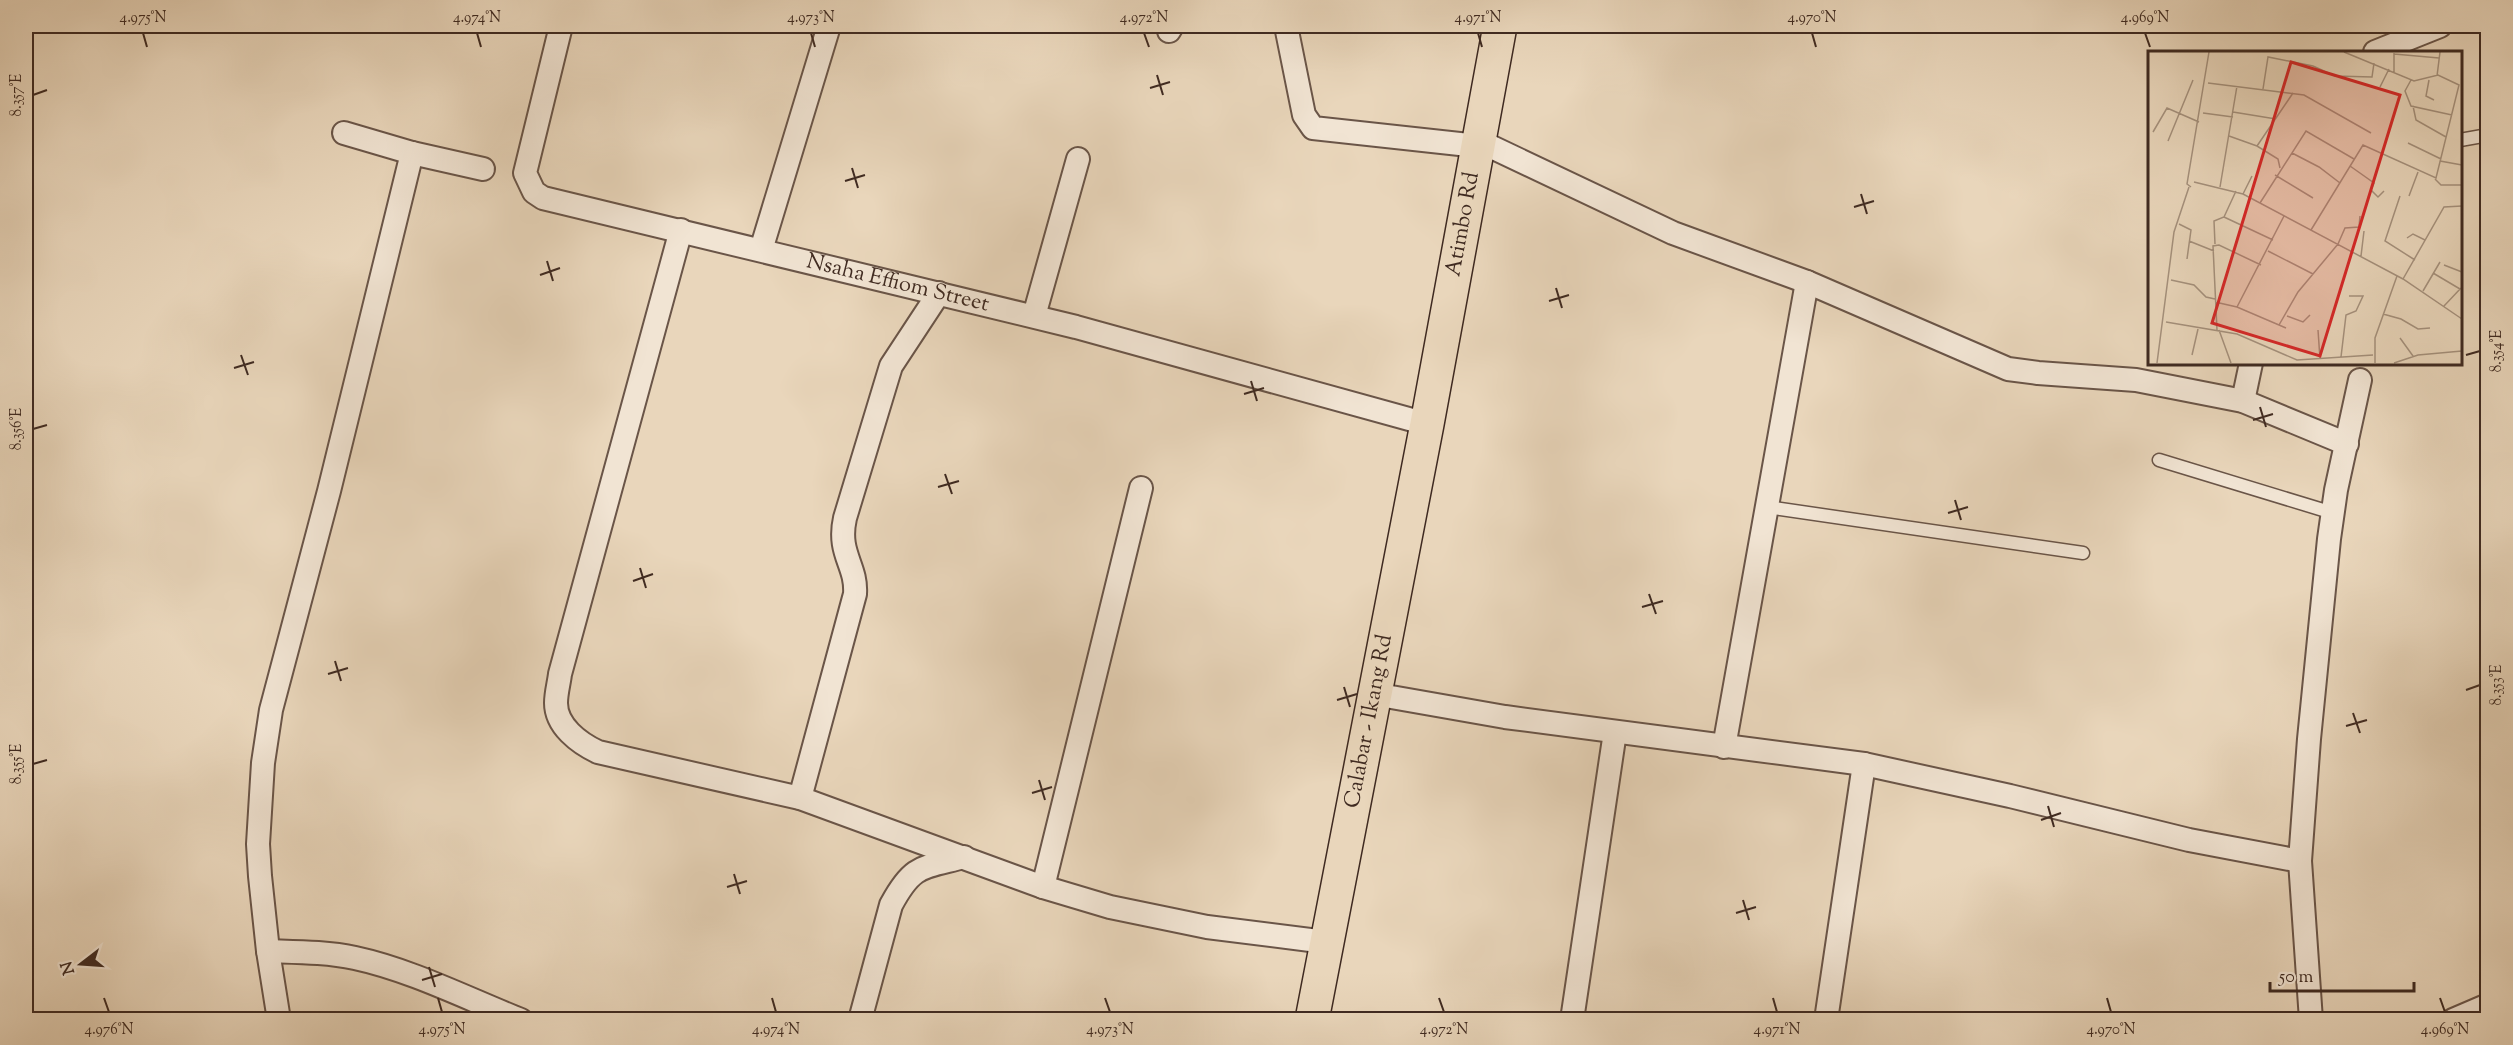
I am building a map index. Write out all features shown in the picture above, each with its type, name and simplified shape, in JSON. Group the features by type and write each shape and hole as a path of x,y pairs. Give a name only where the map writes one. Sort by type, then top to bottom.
{"main road":[{"name":"Atimbo Rd","path":"1427,424 1500,26"},
{"name":"Calabar - Ikang Rd","path":"1312,1020 1427,424"}],"street":[{"name":"Nsaha Effiom Street","path":"561,26 525,173 534,192 543,198 1034,316 1427,424"},
{"path":"761,250 830,26"},
{"path":"1286,26 1304,115 1313,128 1479,143 1673,233 1807,282 2008,369 2136,380 2243,401 2347,444"},
{"path":"2378,51 2440,26"},
{"path":"344,133 412,153 483,169"},
{"path":"279,1020 268,951 258,844 263,763 271,710 329,491 412,153"},
{"path":"1034,316 1078,159"},
{"path":"681,230 560,674 556,705 565,727 581,744 598,753 800,798 1043,887 1110,907 1207,927 1326,942"},
{"path":"1724,747 1807,282"},
{"path":"800,798 855,594 856,585 843,548 841,535 845,518 891,366 939,293"},
{"path":"2243,401 2251,364"},
{"path":"2311,1020 2300,861 2309,739 2333,513 2360,380"},
{"path":"1043,887 1141,488"},
{"path":"1374,694 1505,717 1864,764 2010,796 2189,840 2300,861"},
{"path":"1572,1020 1615,732"},
{"path":"1826,1020 1864,764"},
{"path":"860,1020 891,904 900,887 910,874 964,857"},
{"path":"268,951 326,953 356,958 399,971 521,1020"},
{"path":"2452,1020 2487,1005"}],"lane":[{"path":"2462,140 2487,135"},
{"path":"2159,460 2333,513"},
{"path":"1767,507 2082,553"}]}
